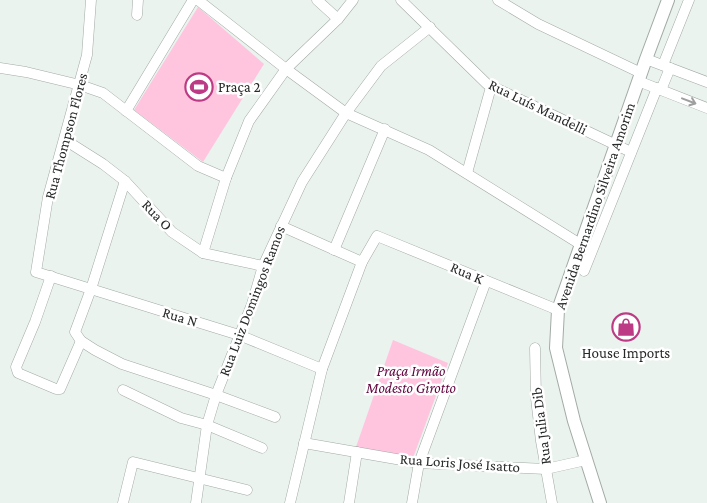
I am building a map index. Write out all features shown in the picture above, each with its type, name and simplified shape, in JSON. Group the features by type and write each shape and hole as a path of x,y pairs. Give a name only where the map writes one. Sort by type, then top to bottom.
{"main road":[{"name":"Avenida Bernardino Silveira Amorim","path":"600,503 568,398 556,348 558,310 668,0"}],"street":[{"name":"Rua Thompson Flores","path":"36,272 48,197 87,55 91,0"},
{"path":"137,15 138,0"},
{"path":"126,111 193,0"},
{"path":"198,0 286,70 346,113 429,150 580,244"},
{"path":"317,0 338,19"},
{"path":"203,253 226,178 249,121 286,70 338,19 353,0"},
{"name":"Rua Luís Mandelli","path":"401,0 491,86 631,152"},
{"path":"498,0 538,24 640,77 659,89 707,108"},
{"path":"584,271 631,152 659,89 689,0"},
{"name":"Rua Luiz Domingos Ramos","path":"196,503 207,425 216,394 252,304 263,266 302,182 346,113 381,66 430,27"},
{"path":"646,59 707,82"},
{"path":"0,68 80,85 103,93 198,166 226,178"},
{"path":"466,173 491,86"},
{"path":"334,250 385,129"},
{"name":"Rua O","path":"65,140 103,164 125,181 172,232 203,253 263,266"},
{"path":"125,181 91,289 75,332 81,341 122,364 216,394 275,417"},
{"path":"281,226 362,262 322,369 290,503"},
{"name":"Rua K","path":"362,262 377,236 558,310"},
{"name":"Rua N","path":"36,272 239,335 322,369"},
{"path":"51,276 16,371 18,374 56,390 60,389 81,341"},
{"path":"412,503 418,463 486,281"},
{"name":"Rua Julia Dib","path":"535,348 536,398 552,503"},
{"path":"123,390 180,418 207,425 262,448"},
{"name":"Rua Loris José Isatto","path":"304,443 418,463 546,469 586,460"},
{"path":"349,503 357,452"},
{"path":"123,503 133,462 248,490"}],"green space":[{"name":"Praça 2","path":"198,7 264,64 203,162 134,110"},
{"name":"Praça Irmão Modesto Girotto","path":"393,340 448,363 413,458 356,447"}],"place":[{"name":"Praça 2","path":"199,87"},
{"name":"House Imports","path":"626,327"}]}
